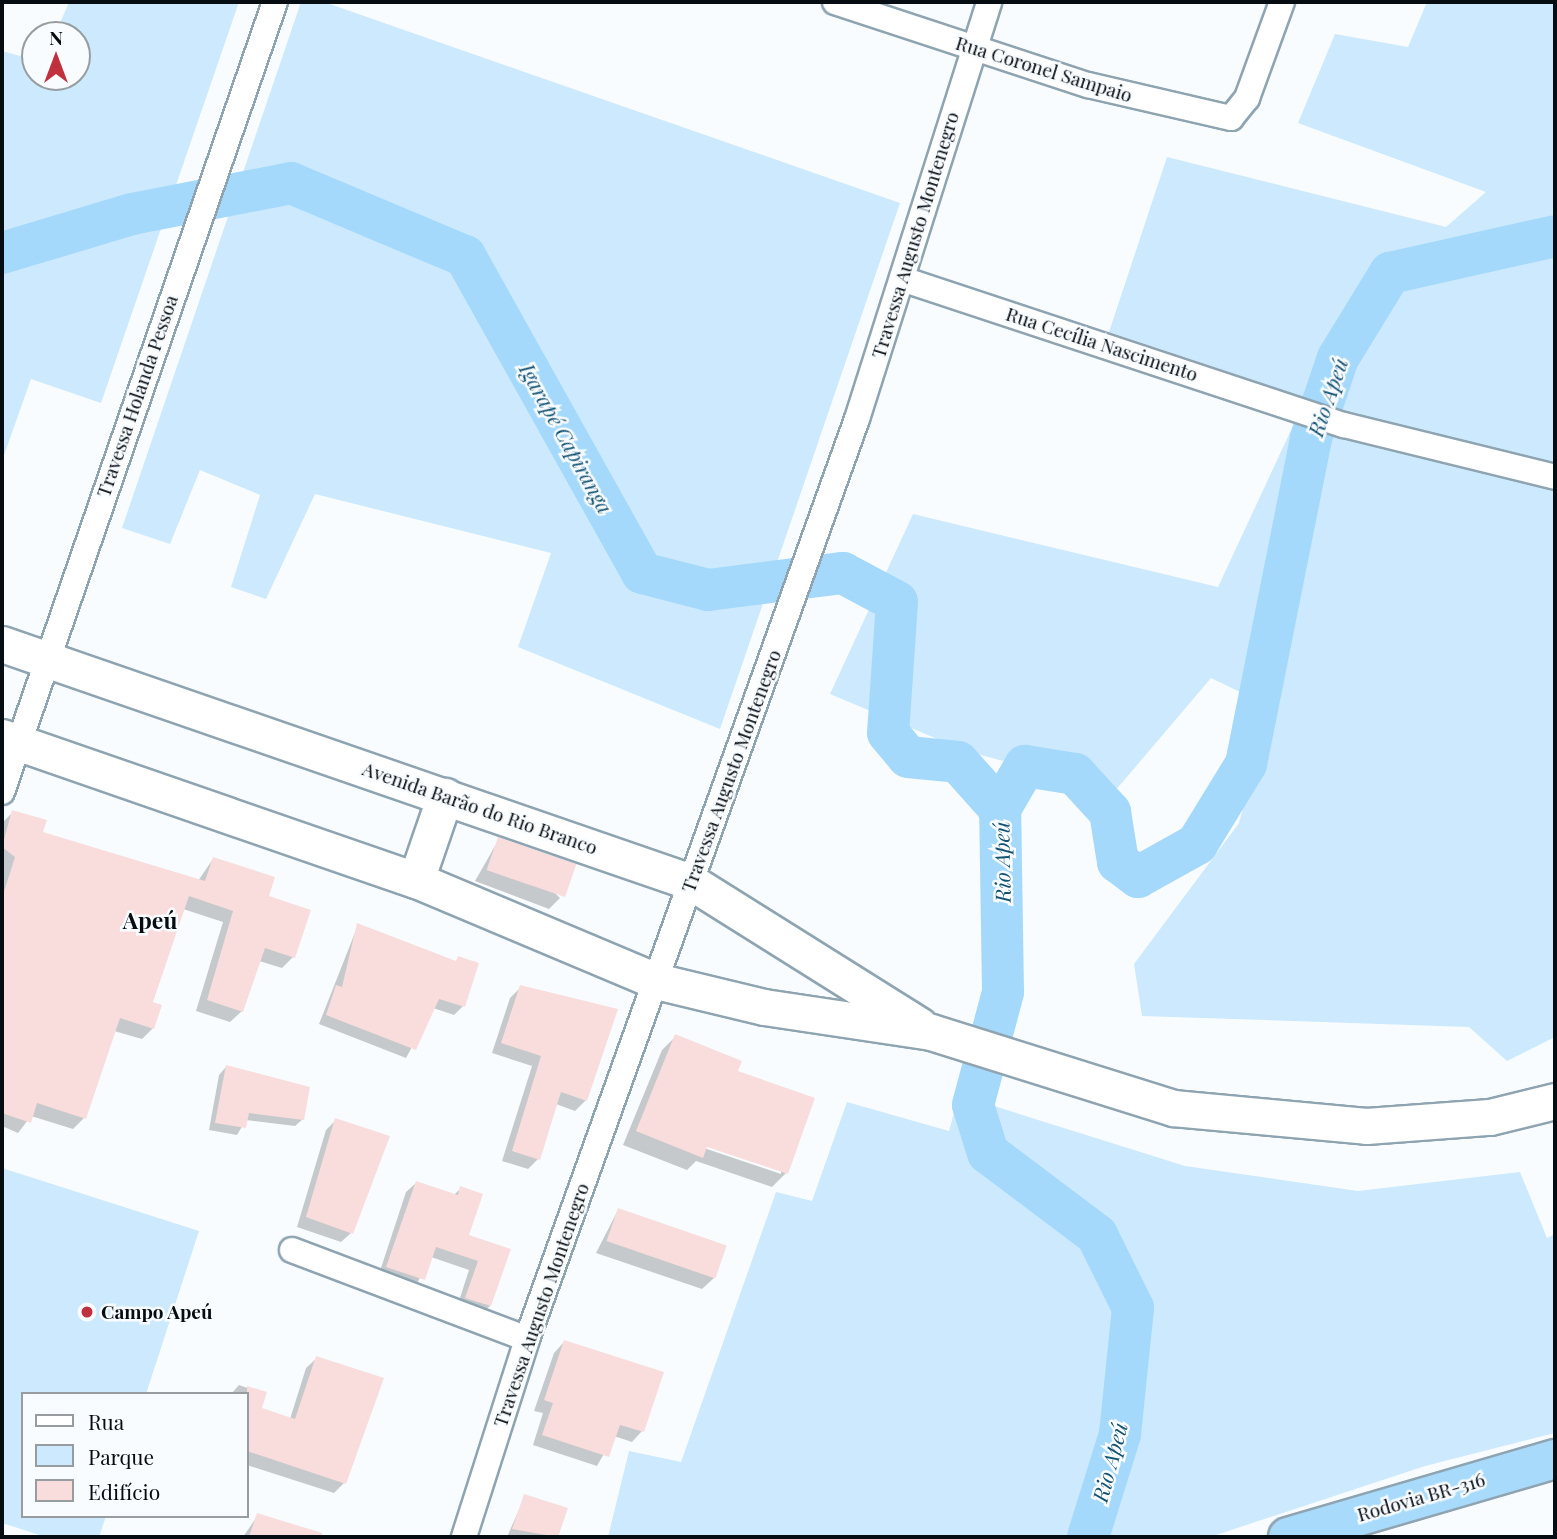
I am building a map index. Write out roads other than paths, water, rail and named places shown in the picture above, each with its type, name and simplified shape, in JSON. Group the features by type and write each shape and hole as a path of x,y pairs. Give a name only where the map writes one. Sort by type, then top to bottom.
{"highway":[{"name":"Rodovia BR-316","path":"1288,1537 1555,1459"}],"main road":[{"name":"Avenida Barão do Rio Branco","path":"2,644 691,882 943,1036"},
{"name":"Avenida Barão do Rio Branco","path":"10,740 416,880 656,981 764,1007 943,1036 1007,1059 1173,1108 1271,1120 1429,1124 1555,1101"},
{"path":"416,880 445,796"}],"street":[{"name":"Travessa Holanda Pessoa","path":"2,792 10,740 46,658 275,2"},
{"name":"Rua Coronel Sampaio","path":"835,2 973,48 1218,117 1240,112 1282,2"},
{"name":"Travessa Augusto Montenegro","path":"464,1537 527,1339 815,539 902,279 989,2"},
{"name":"Rua Cecília Nascimento","path":"902,279 1344,425 1555,477"},
{"path":"292,1250 527,1339"}],"waterway":[{"name":"Igarapé Capiranga","path":"2,253 132,214 291,183 465,256 642,573 708,590 843,573 897,602 888,733 908,757 958,762 1000,809"},
{"name":"Rio Apeú","path":"1088,1537 1120,1434 1133,1308 1097,1235 988,1153 973,1105 1003,992 1000,809 1025,766 1075,774 1110,812 1118,862 1138,877 1197,844 1246,764 1311,438 1338,358 1390,273 1555,236"}],"place":[{"name":"Campo Apeú","path":"87,1312"}],"district":[{"name":"Apeú","path":"150,920"}]}
